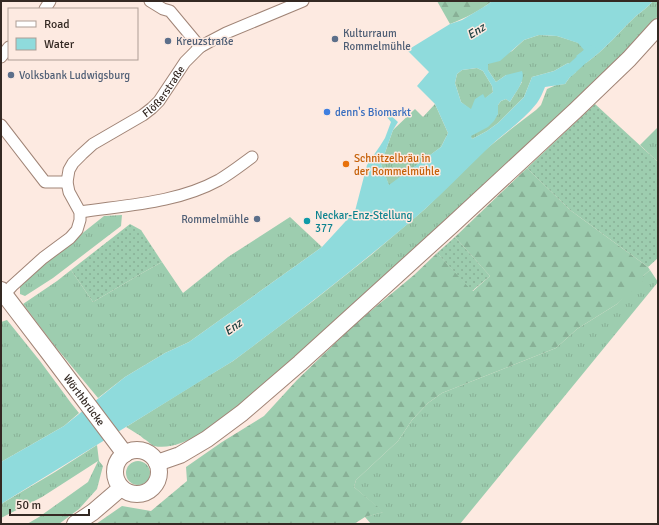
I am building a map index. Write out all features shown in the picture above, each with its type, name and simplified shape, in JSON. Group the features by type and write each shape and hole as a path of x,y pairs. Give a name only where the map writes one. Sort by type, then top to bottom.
{"main road":[{"path":"157,463 180,454 207,440 242,413 300,363 576,110 629,59 658,27"},
{"name":"Wörthbrücke","path":"2,294 49,353 122,451"},
{"path":"139,450 153,457 157,463 159,472 158,481 153,488 145,493 137,495 128,493 117,483 115,470 122,451 139,450"},
{"path":"75,524 93,512 121,488"}],"street":[{"name":"Flößerstraße","path":"67,182 69,170 73,163 93,144 138,118 152,108 159,101 185,62 200,47 226,33 303,1"},
{"path":"156,2 163,9 170,11 200,47"},
{"path":"1,57 8,48"},
{"path":"1,125 45,182 67,182 69,192 80,212 80,220 77,230 70,238 43,258 2,294"},
{"path":"80,212 131,206 191,192 220,180 252,157"}],"green space":[{"path":"437,1 492,1 472,14 450,24"},
{"path":"653,1 658,1 658,16 638,41 551,127 237,409 209,429 187,441 164,447 154,446 126,427 233,361 313,301 371,255 425,209 485,150 536,110 541,105 547,89 556,85 565,84 576,72 576,69 568,63 554,71 532,77 524,97 498,123 472,139 470,136 498,114 498,105 501,101 506,99 510,102 522,82 506,75 496,82 488,70 487,64 512,51 524,40 539,35 557,36 579,43 585,50 577,56 586,63 600,52"},
{"path":"477,68 483,71 492,86 493,92 471,110 461,102 455,83 457,74 462,70"},
{"path":"435,104 448,133 441,147 389,186 381,164 393,130 415,109 423,117"},
{"path":"595,104 658,162 658,258 648,267 570,210 527,168"},
{"path":"658,127 658,162 640,145"},
{"path":"527,168 570,210 650,270 643,276 645,279 617,304 577,329 556,348 442,393 428,403 412,420 398,441 356,480 354,487 384,512 365,517 354,524 96,524 122,506 151,511 187,481 186,467 222,442 264,416 297,380 355,324 414,275 437,253 473,291 490,276 455,237"},
{"path":"122,215 121,226 53,278 25,296 20,294 20,283 104,216"},
{"path":"290,217 322,247 189,342 165,353 125,377 98,398 54,345 23,304 71,270 93,302 162,262 183,293 228,257"},
{"path":"130,224 141,230 162,262 93,302 71,270"},
{"path":"455,237 490,276 472,291 437,253"},
{"path":"650,270 658,282 460,524 371,524 365,517 383,512 354,487 356,480 398,441 412,420 428,403 442,393 556,348 577,329 617,304"},
{"path":"7,320 79,413 64,426 1,462 1,322"},
{"path":"97,445 99,461 103,466 97,489 79,509 59,524 27,524 88,482 98,461 42,497 1,518 1,504"},
{"path":"138,461 143,462 149,468 149,478 143,484 138,485 133,484 127,478 126,473 127,468 133,462"}],"water":[{"name":"Enz","path":"492,1 653,1 600,52 586,63 576,56 584,50 578,43 557,36 539,35 524,40 500,61 488,64 488,70 496,82 506,75 522,71 523,79 510,102 506,99 501,101 498,105 498,114 494,121 488,127 471,136 472,139 498,123 524,97 532,77 554,71 568,63 576,69 576,72 565,84 545,87 538,101 531,110 425,209 348,273 277,328 233,361 1,504 1,462 64,426 125,377 165,353 189,342 322,247 355,211 367,165 385,138 391,122 387,117 388,113 398,122 393,130 381,164 389,185 441,147 448,133 435,104 417,86 429,72 408,51 450,24 462,20","holes":["477,68 483,71 492,86 493,92 485,98 483,94 475,99 471,109 461,102 455,83 457,74 462,70"]}],"waterway":[{"path":"561,74 568,72 591,51"}],"place":[{"name":"Kulturraum Rommelmühle","path":"335,39"},
{"name":"Kreuzstraße","path":"168,41"},
{"name":"Volksbank Ludwigsburg","path":"11,75"},
{"name":"denn's Biomarkt","path":"327,112"},
{"name":"Schnitzelbräu in der Rommelmühle","path":"346,164"},
{"name":"Rommelmühle","path":"257,219"},
{"name":"Neckar-Enz-Stellung 377","path":"307,221"}]}
